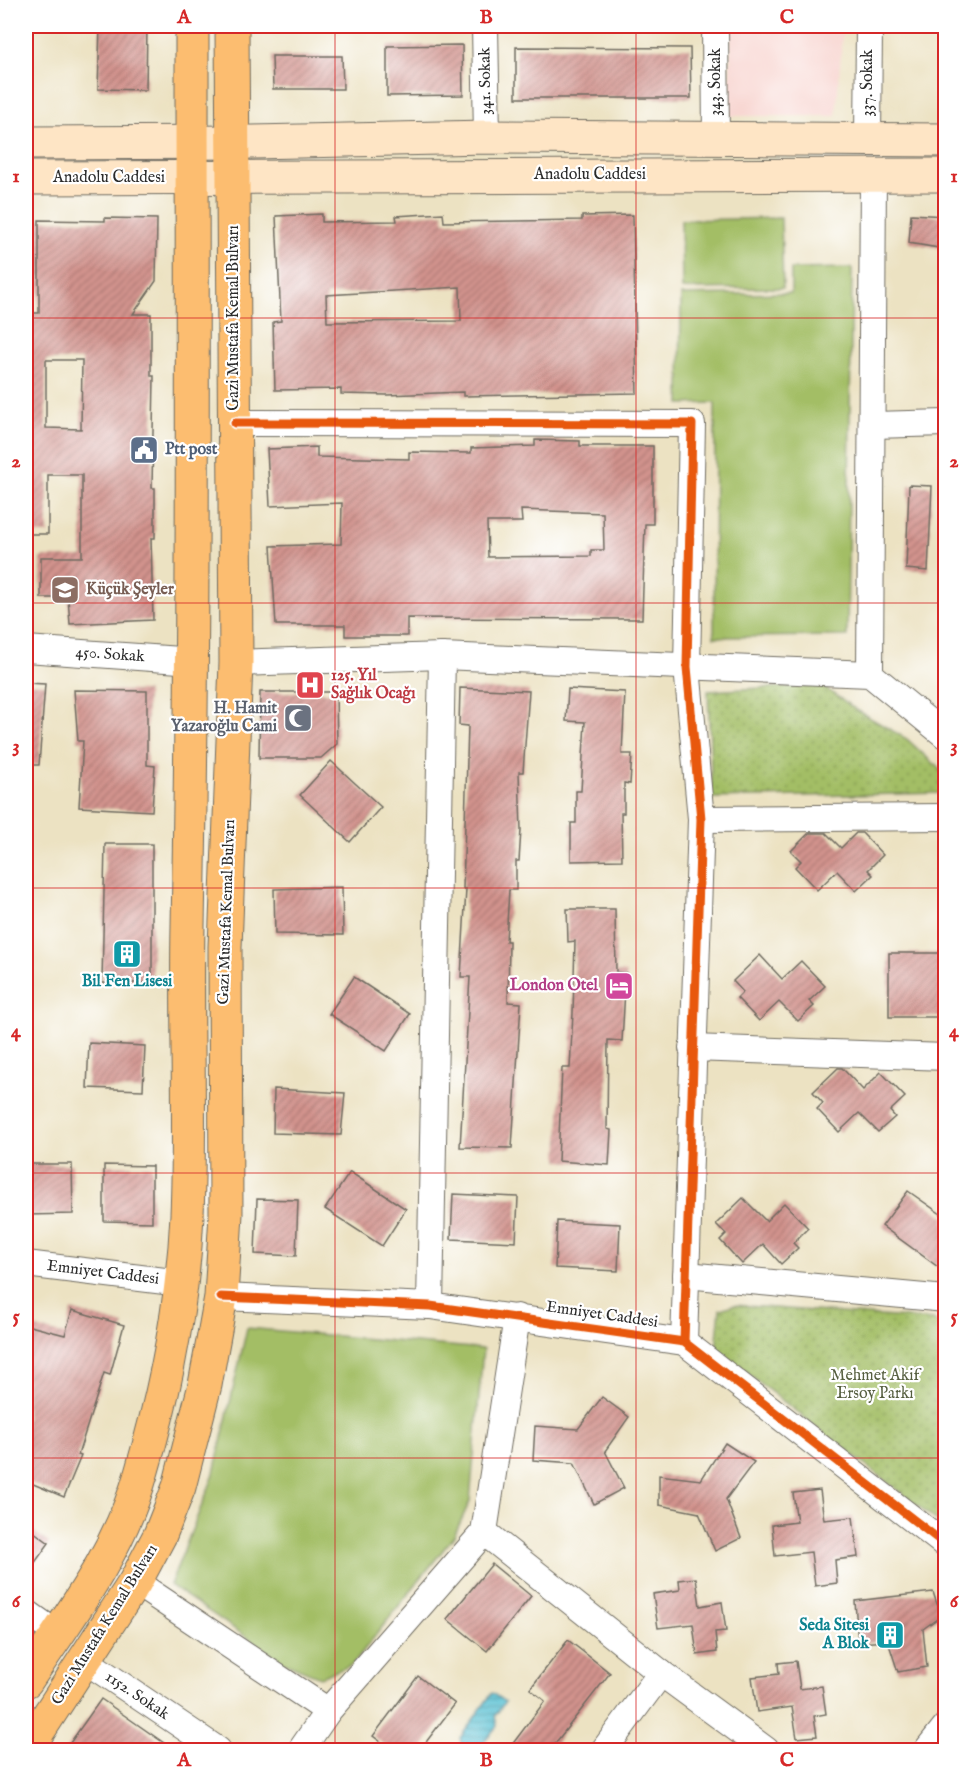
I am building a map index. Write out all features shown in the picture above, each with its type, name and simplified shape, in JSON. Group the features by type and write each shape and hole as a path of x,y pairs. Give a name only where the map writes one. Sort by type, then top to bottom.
{"main road":[{"name":"Gazi Mustafa Kemal Bulvarı","path":"26,1681 104,1565 125,1520 141,1474 181,1283 187,1216 188,946 194,661 192,26"},
{"name":"Gazi Mustafa Kemal Bulvarı","path":"26,1750 86,1661 135,1582 160,1535 179,1487 205,1385 221,1297 226,1214 225,947 236,663 232,26"}],"street":[{"name":"341. Sokak","path":"485,26 487,137"},
{"name":"343. Sokak","path":"715,26 716,138"},
{"name":"337. Sokak","path":"868,140 869,26"},
{"path":"26,143 487,137 945,140"},
{"path":"870,674 873,173"},
{"name":"Anadolu Caddesi","path":"26,178 873,173 945,175"},
{"path":"235,423 692,424 687,667 702,819 684,1342"},
{"path":"873,425 945,423"},
{"name":"450. Sokak","path":"26,649 194,661"},
{"path":"430,1306 442,656"},
{"path":"236,663 442,656 870,674 945,736"},
{"path":"702,819 945,817"},
{"path":"693,1048 945,1058"},
{"name":"Emniyet Caddesi","path":"26,1264 181,1283"},
{"path":"686,1275 945,1299"},
{"name":"Emniyet Caddesi","path":"221,1297 430,1306 684,1342 945,1545"},
{"path":"301,1750 328,1711 484,1532 517,1317"},
{"path":"484,1532 661,1673 766,1750"},
{"path":"135,1582 328,1711"},
{"path":"26,1612 57,1634"},
{"name":"1152. Sokak","path":"86,1661 219,1750"},
{"path":"604,1750 661,1673"},
{"path":"927,1750 945,1726"}],"shaded area":[{"path":"731,26 843,26 836,116 729,116"}],"green space":[{"path":"781,218 783,288 682,289 681,220"},
{"path":"852,268 847,636 714,637 715,403 680,404 681,295 791,293 791,269"},
{"path":"821,685 858,711 907,739 945,774 945,793 712,798 708,691"},
{"name":"Mehmet Akif Ersoy Parkı","path":"734,1305 933,1320 945,1329 945,1527 716,1349 720,1309"},
{"path":"247,1328 483,1349 470,1501 454,1536 352,1665 320,1677 283,1662 170,1585 213,1477"}],"water":[{"path":"492,1693 505,1702 495,1716 497,1726 477,1750 458,1750 462,1746 460,1738"}],"building":[{"path":"100,26 147,26 146,90 98,89"},
{"path":"462,45 463,95 387,96 387,46"},
{"path":"516,47 690,48 691,98 516,98"},
{"path":"272,56 342,56 343,89 273,89"},
{"path":"443,213 444,222 582,220 582,216 633,215 637,393 463,396 463,392 387,395 341,394 341,389 275,390 273,322 281,321 276,216 322,214 322,222 397,221 396,216","holes":["460,287 461,321 327,322 326,295"]},
{"path":"911,214 945,216 945,249 909,243"},
{"path":"105,218 157,219 156,281 133,314 151,314 151,376 154,376 152,488 155,488 155,538 151,538 153,620 70,624 68,598 41,598 41,557 82,557 82,475 48,475 48,534 26,534 26,313 39,313 39,220 105,221","holes":["46,360 82,360 81,429 46,428"]},
{"path":"535,440 580,441 580,446 653,446 653,524 645,524 642,619 407,618 407,636 345,636 345,625 276,625 271,546 341,544 342,503 270,506 267,449 317,447 317,457 409,459 409,452 471,453 471,448 535,446","holes":["521,510 603,513 604,550 591,550 591,556 488,557 487,522 522,522"]},
{"path":"909,485 932,486 928,571 906,569"},
{"path":"26,683 45,684 39,765 26,765"},
{"path":"460,688 529,691 523,772 519,772 521,830 519,861 516,861 516,890 509,890 506,941 509,941 508,1002 521,1003 512,1148 460,1147 470,977 461,977 466,889 463,889 468,726 459,725"},
{"path":"568,689 625,692 622,754 632,754 630,784 624,783 624,813 621,813 622,860 571,861 571,823 576,823 576,791 581,791 585,722 566,721"},
{"path":"74,690 147,691 147,765 155,766 152,811 79,807 83,741 78,741"},
{"name":"H. Hamit Yazaroğlu Cami","path":"260,692 336,692 337,744 321,758 259,758"},
{"path":"331,761 381,807 350,842 300,795"},
{"path":"809,833 826,833 841,848 856,833 862,833 883,855 868,870 873,875 856,891 837,871 817,890 795,867 801,861 791,851"},
{"path":"105,844 152,844 152,983 102,983"},
{"path":"342,887 343,935 275,934 274,889"},
{"path":"567,909 615,909 616,972 626,973 622,1041 608,1040 607,1129 611,1130 609,1165 558,1161 562,1068 570,1068 573,1013 575,941 568,942"},
{"path":"889,953 945,953 945,1017 889,1017"},
{"path":"760,955 782,979 801,961 825,986 809,1001 814,1006 798,1021 779,1002 759,1021 737,998 743,992 733,981"},
{"path":"354,977 410,1014 386,1051 329,1014"},
{"path":"89,1043 145,1046 143,1090 87,1088"},
{"path":"838,1068 842,1068 863,1090 881,1072 905,1097 890,1111 895,1117 878,1132 859,1113 839,1132 817,1109 823,1103 813,1092"},
{"path":"274,1089 345,1093 341,1135 273,1133"},
{"path":"26,1164 72,1164 73,1214 26,1215"},
{"path":"104,1165 152,1166 152,1222 104,1221"},
{"path":"350,1172 406,1209 382,1246 325,1209"},
{"path":"908,1191 945,1217 945,1272 882,1226"},
{"path":"453,1194 518,1197 516,1242 451,1239"},
{"path":"743,1198 766,1221 784,1203 808,1228 793,1243 798,1248 781,1264 763,1244 742,1264 720,1240 726,1234 716,1224"},
{"path":"257,1199 298,1200 296,1256 255,1254"},
{"path":"557,1221 620,1224 618,1271 555,1268"},
{"path":"72,1310 124,1325 110,1375 104,1373 78,1455 81,1456 64,1497 26,1481 26,1325 65,1335"},
{"path":"602,1397 629,1417 605,1451 624,1488 594,1504 574,1463 533,1460 535,1426 578,1429"},
{"path":"725,1443 754,1462 726,1499 741,1538 715,1551 699,1513 659,1505 659,1475 701,1480"},
{"path":"820,1490 824,1520 853,1517 858,1557 835,1560 837,1583 815,1586 811,1552 775,1556 772,1525 797,1522 793,1493"},
{"path":"26,1526 49,1543 26,1575"},
{"path":"492,1564 531,1596 487,1651 447,1619"},
{"path":"696,1578 700,1606 722,1602 726,1631 715,1632 717,1652 697,1655 693,1624 658,1628 653,1594 680,1590 679,1580"},
{"name":"Seda Sitesi A Blok","path":"933,1592 941,1616 923,1629 927,1667 898,1672 888,1641 858,1643 855,1601"},
{"path":"568,1640 610,1673 550,1750 508,1750 545,1701 530,1689"},
{"path":"796,1661 800,1689 822,1686 826,1714 814,1716 817,1736 797,1738 792,1707 757,1712 752,1677 779,1674 778,1663"},
{"path":"418,1676 455,1704 420,1750 392,1750 373,1736"},
{"path":"101,1699 174,1750 65,1750"}],"cycle path":[{"path":"235,423 692,424 687,667 701,819 684,1342"},
{"path":"221,1297 430,1306 684,1342 946,1545"}],"place":[{"name":"Ptt post","path":"144,450"},
{"name":"Küçük Şeyler","path":"65,590"},
{"name":"125. Yıl Sağlık Ocağı","path":"310,685"},
{"name":"H. Hamit Yazaroğlu Cami","path":"298,718"},
{"name":"Bil Fen Lisesi","path":"127,954"},
{"name":"London Otel","path":"619,986"},
{"name":"Seda Sitesi A Blok","path":"890,1635"}]}
